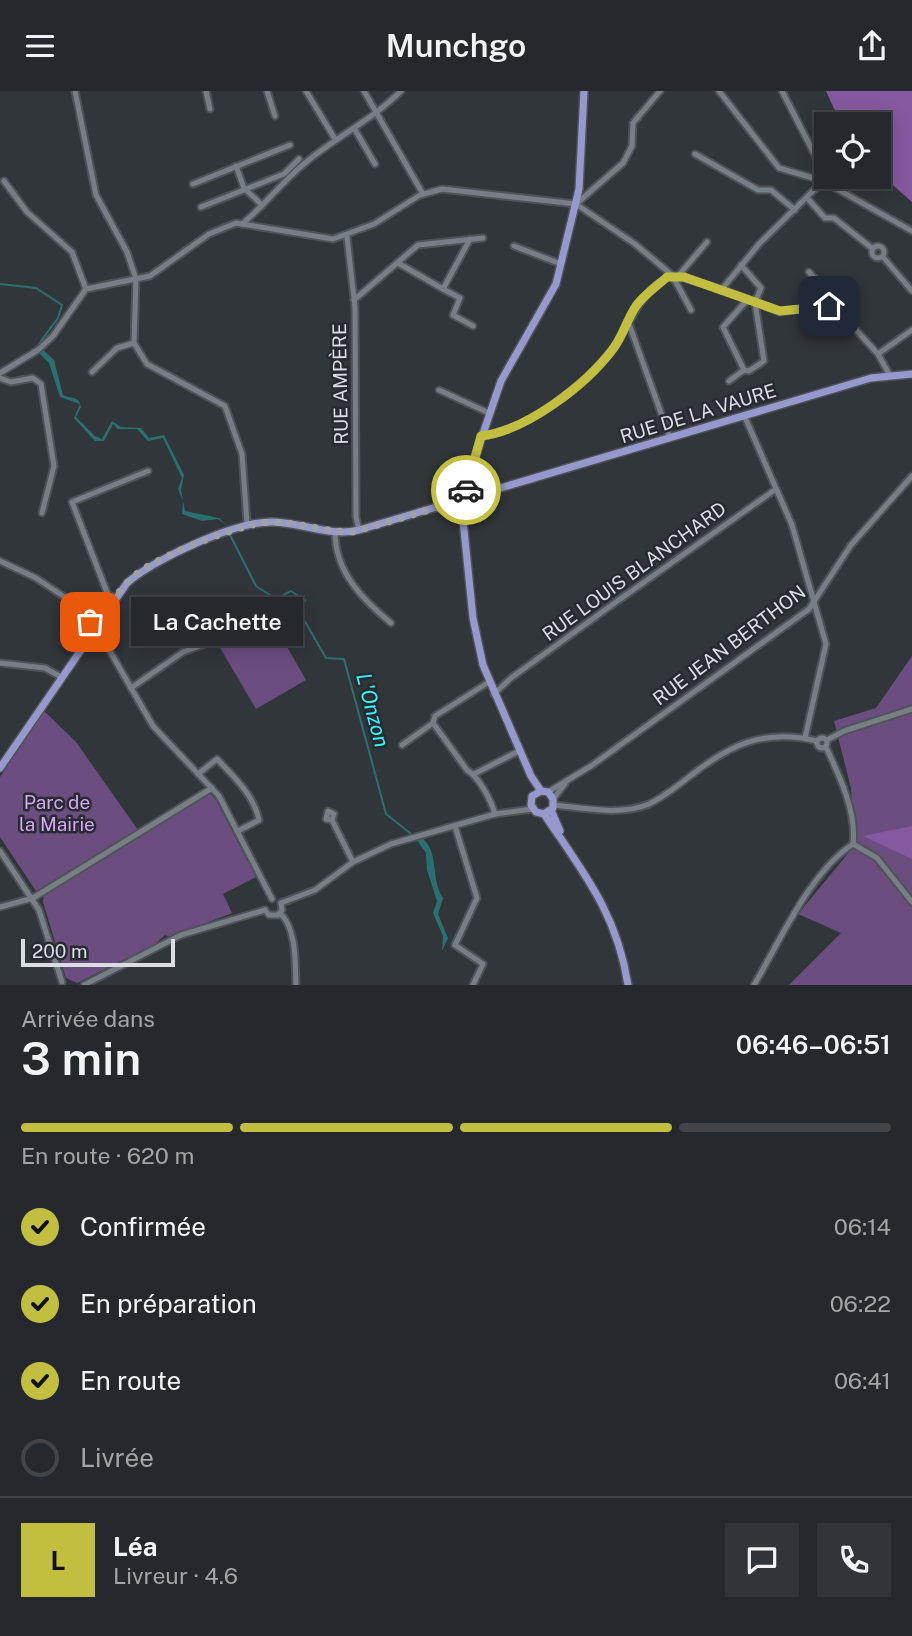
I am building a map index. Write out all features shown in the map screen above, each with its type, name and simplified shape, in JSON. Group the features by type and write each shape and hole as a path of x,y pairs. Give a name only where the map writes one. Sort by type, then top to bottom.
{"main road":[{"path":"584,91 586,101 576,204 556,284 500,381 468,484 463,519 473,618 489,682 543,801 609,915 624,958 628,985"},
{"name":"RUE DE LA VAURE","path":"435,509 744,415 889,375 912,374"},
{"path":"0,768 114,597 140,571 247,523 273,521 335,532 359,530 435,509 468,484"},
{"path":"463,519 477,496"},
{"path":"435,509 463,519"}],"street":[{"path":"75,91 96,195 127,252 136,279 134,343 146,364 225,406 242,454 247,523"},
{"path":"206,91 210,109"},
{"path":"267,91 275,116"},
{"path":"306,91 335,139"},
{"path":"364,91 423,194"},
{"path":"242,225 304,163 335,139 379,113 401,91"},
{"path":"576,204 623,163 632,146 633,123 660,91"},
{"path":"719,91 779,168 814,178"},
{"path":"782,91 814,153"},
{"path":"354,128 375,164"},
{"path":"193,184 290,145"},
{"path":"695,154 758,190 771,190 795,209"},
{"path":"201,207 284,174 299,159"},
{"path":"236,166 244,188 262,205"},
{"path":"4,181 27,212 72,252 86,289"},
{"path":"0,373 45,343 86,289 136,279 162,270 209,234 236,223 315,238 347,237 423,194 442,189 576,204 675,275 787,312 829,306 846,317 878,354 889,375"},
{"path":"722,289 741,265 817,189"},
{"path":"836,189 912,231"},
{"path":"807,199 825,218 834,218 873,249 883,248 883,257 912,291"},
{"name":"RUE AMPÈRE","path":"347,237 354,300 356,517 359,530"},
{"path":"354,300 424,243 483,238"},
{"path":"443,289 470,239"},
{"path":"481,436 494,434 521,422 563,398 613,348 637,305 675,275 707,241"},
{"path":"514,246 561,264"},
{"path":"398,263 460,298 453,315 473,326"},
{"path":"729,381 744,370 749,371 764,361 755,302 761,284 741,265"},
{"path":"809,272 827,293 829,306"},
{"path":"675,275 691,310"},
{"path":"744,370 723,327 748,299"},
{"path":"628,321 670,437"},
{"path":"878,354 912,330"},
{"path":"92,372 117,348 134,343"},
{"path":"0,379 10,382 33,378 41,384 54,466 42,513"},
{"path":"439,390 489,413"},
{"path":"744,415 792,525 826,644 805,738"},
{"path":"114,597 108,595 72,502 148,471"},
{"name":"RUE JEAN BERTHON","path":"543,801 816,603 851,545 912,476"},
{"name":"RUE LOUIS BLANCHARD","path":"494,694 511,678 776,489"},
{"path":"335,532 344,572 367,603 391,623"},
{"path":"0,561 36,578 69,600 96,627 160,735 212,788 238,831 272,899 281,903 315,890 353,862 391,844 543,801 632,809 662,797 733,746 757,739 805,738 826,743 844,731 912,709"},
{"path":"131,688 183,652 205,644"},
{"path":"0,663 45,668 61,677"},
{"name":"RUE LOUIS BLANCHARD","path":"489,682 511,678"},
{"path":"401,745 433,723 435,716 489,682"},
{"path":"433,723 467,771 474,774 491,800 495,814"},
{"path":"754,985 817,881 832,862 853,844 855,830 826,743"},
{"path":"474,774 519,751"},
{"path":"198,774 218,759 243,787 257,808 259,820 238,831"},
{"path":"0,907 33,898 212,788"},
{"path":"332,820 353,862"},
{"path":"455,825 477,898 455,946 483,964 473,985"},
{"path":"853,844 877,858 912,902"},
{"path":"0,851 33,898 62,984"},
{"path":"265,910 267,902 272,899"},
{"path":"280,913 281,903"},
{"path":"265,910 272,916 280,913"},
{"path":"84,985 181,935 265,910"},
{"path":"280,913 287,919 295,952 296,985"}],"green space":[{"path":"263,605 306,680 256,709 212,634"},
{"path":"912,656 912,985 789,985 841,933 798,914 855,845 851,788 834,721 876,708"},
{"name":"Parc de la Mairie","path":"44,711 76,742 138,830 36,891 0,837 0,777"},
{"path":"209,792 216,800 256,877 223,894 232,913 170,937 165,935 155,944 77,983 66,978 43,902 44,895"}],"shaded area":[{"path":"826,91 912,91 912,202 891,184 891,112 836,112"},
{"path":"912,826 912,859 863,836"}],"water":[{"path":"43,350 54,360 63,395 80,403 81,407 76,417 95,436 102,439 112,421 121,427 141,428 149,438 164,435 184,475 181,490 185,511 219,518 227,526 218,519 202,521 182,514 183,501 178,489 182,478 163,438 148,441 137,429 118,429 113,424 104,441 95,441 74,418 80,404 60,397 49,363 39,353"},
{"path":"422,838 431,851 439,891 443,898 438,914 448,938 442,951 443,936 433,913 437,901 427,870 426,853 416,839"}],"waterway":[{"name":"L'Onzon","path":"0,284 36,288 62,305 58,318 38,345"},
{"name":"L'Onzon","path":"229,533 256,586 276,599 291,591 305,600 300,613 326,658 344,659 386,814 410,833"}],"way so far":[{"path":"90,622 96,627 114,597 140,571 247,523 273,521 335,532 354,532 464,500 466,490"}],"place":[{"name":"La Cachette","path":"90,622"}],"route":[{"path":"466,490 481,436 494,434 521,422 563,398 613,348 637,305 667,277 684,277 780,311 793,312 829,306"}]}
